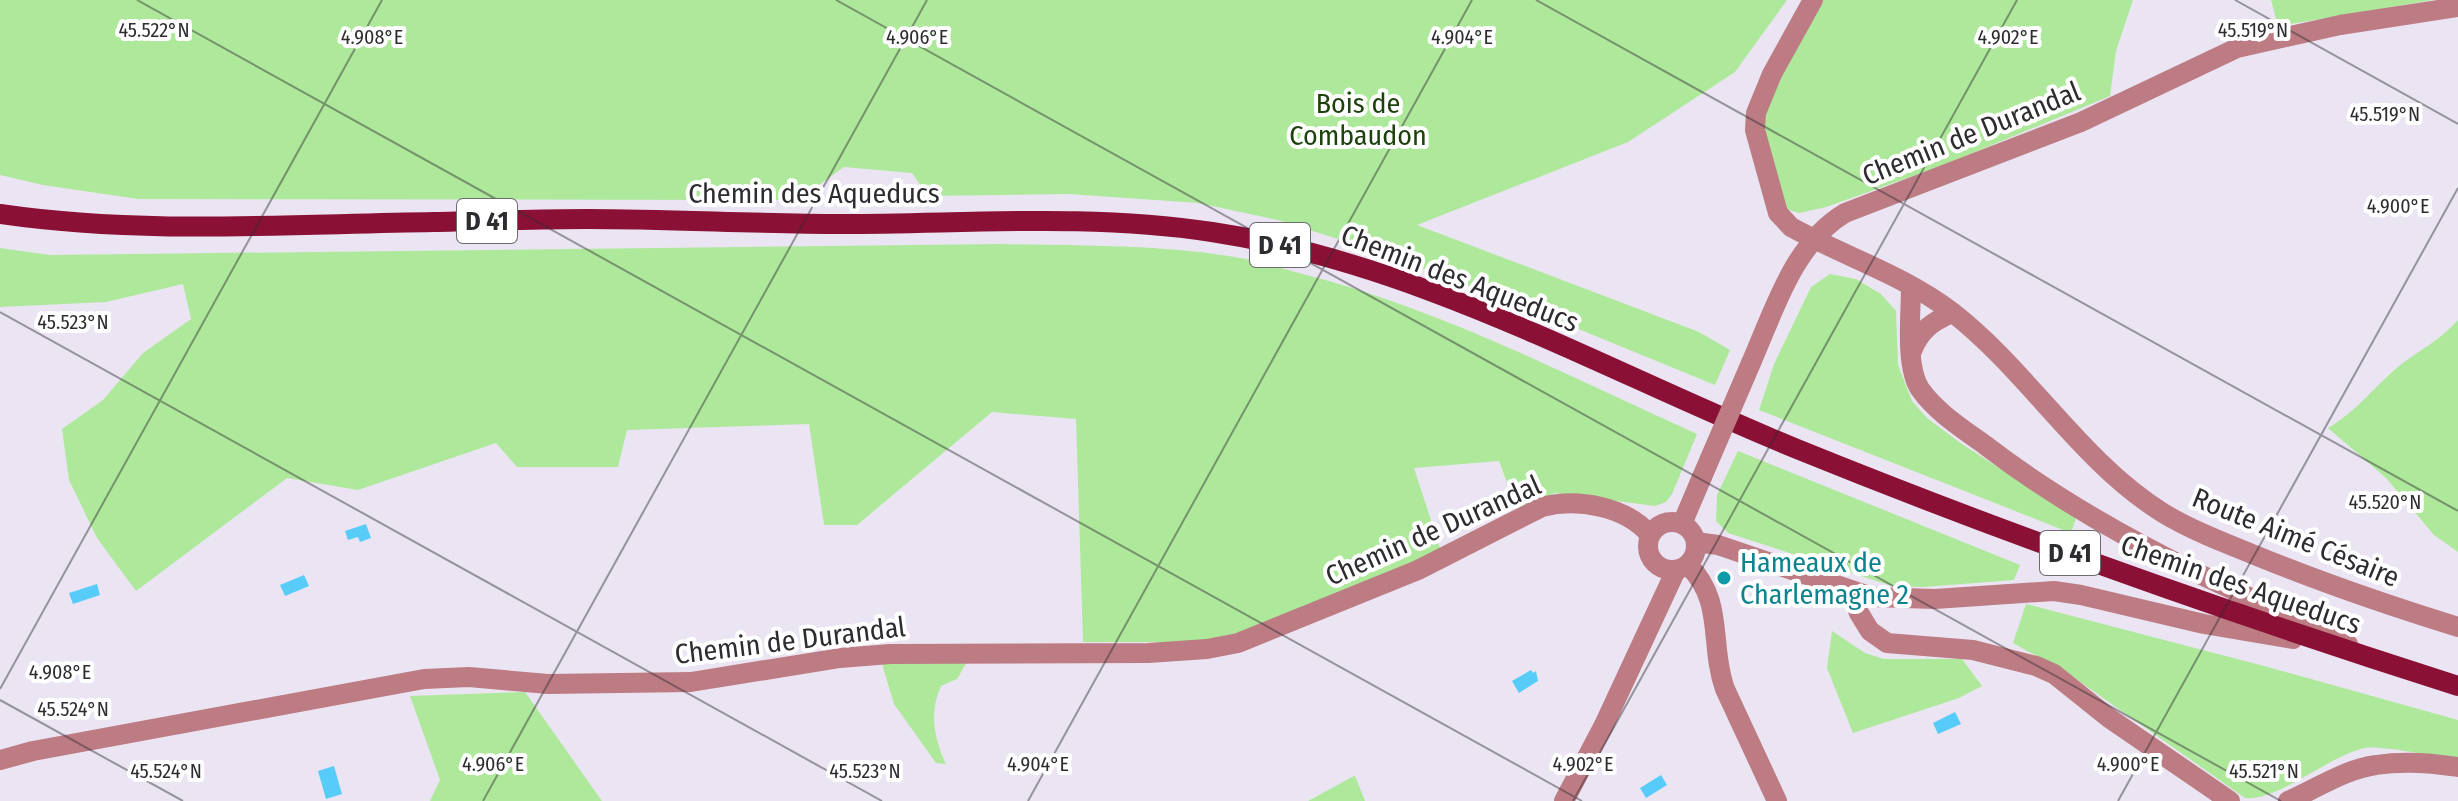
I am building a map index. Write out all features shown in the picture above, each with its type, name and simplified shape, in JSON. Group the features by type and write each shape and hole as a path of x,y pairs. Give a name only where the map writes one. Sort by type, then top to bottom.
{"main road":[{"name":"Chemin des Aqueducs","path":"0,214 131,227 588,219 843,224 1023,220 1099,222 1209,231 1305,250 1400,280 1799,450 2094,563 2458,686"}],"street":[{"name":"Route Aimé Césaire","path":"1813,0 1758,105 1755,130 1778,213 1791,227 1911,287 1952,313 2046,404 2091,456 2163,512 2204,534 2316,580 2458,627"},
{"name":"Chemin de Durandal","path":"1682,524 1787,282 1812,239 1827,223 1845,213 2081,122 2237,48 2325,28 2458,7"},
{"path":"1911,287 1913,373 1920,389 1945,415 2021,473 2131,539 2285,611 2383,662"},
{"path":"1912,351 1917,337 1926,327 1952,313"},
{"name":"Chemin de Durandal","path":"0,760 33,751 424,679 469,677 548,684 691,682 840,658 890,654 1148,653 1207,649 1250,639 1392,581 1455,553 1499,527 1561,502 1625,515 1650,535"},
{"path":"1564,801 1682,568 1696,550 1696,542 1688,529 1682,524 1664,523 1650,535 1647,550 1650,558 1661,569 1682,568 1699,576 1712,603 1719,671 1725,689 1777,801"},
{"path":"1696,542 1731,549 1872,597 1899,599 2054,591 2204,624 2330,645"},
{"path":"1850,590 1859,613 1878,638 1898,645 1948,647 2011,658 2054,674 2129,733 2230,801"},
{"path":"2288,801 2348,773 2374,765 2397,763 2458,767"}],"green space":[{"name":"Bois de Combaudon","path":"0,0 1787,0 1735,72 1628,142 1417,225 1699,332 1730,350 1715,385 1385,254 1278,220 1198,203 1069,194 928,196 912,173 844,167 798,200 138,199 43,185 0,175"},
{"path":"1820,0 2133,0 2116,51 2110,96 1944,165 1826,207 1799,213 1783,204 1762,119 1771,84"},
{"path":"2271,0 2433,0 2278,26"},
{"path":"999,244 1180,250 1270,265 1351,288 1452,324 1697,434 1672,494 1666,502 1655,506 1555,493 1517,509 1499,461 1414,468 1441,551 1245,631 1207,640 1083,642 1076,419 992,412 857,525 824,525 809,424 627,430 618,467 517,467 496,443 358,490 287,478 136,591 97,538 69,480 62,429 103,400 143,353 191,319 183,284 106,302 0,307 0,248 50,255"},
{"path":"1830,274 1856,279 1881,294 1896,311 1898,365 1912,401 1927,418 2076,518 2071,533 1759,410 1774,364 1811,287"},
{"path":"2458,320 2458,552 2434,535 2386,478 2328,428"},
{"path":"1738,451 2020,565 2014,580 1924,587 1892,586 1728,533 1716,521 1717,495"},
{"path":"2026,604 2458,720 2458,760 2365,748 2335,760 2273,793 2245,798 2069,674 2013,643"},
{"path":"1832,631 1865,653 1884,659 1962,659 1982,686 1959,698 1853,733 1827,668"},
{"path":"968,660 957,679 941,686 937,696 934,725 946,764 936,763 894,704 882,664"},
{"path":"525,692 602,801 430,801 440,780 410,696"},
{"path":"1354,776 1365,801 1308,801"}],"water":[{"path":"366,524 371,538 360,542 358,537 348,540 345,531"},
{"path":"304,575 309,586 285,596 280,585"},
{"path":"97,584 100,595 73,604 69,593"},
{"path":"1531,670 1533,673 1536,671 1538,681 1519,693 1512,681"},
{"path":"1955,712 1961,724 1938,734 1933,723"},
{"path":"334,766 342,794 326,799 318,771"},
{"path":"1661,775 1667,785 1646,798 1640,788"}],"place":[{"name":"Hameaux de Charlemagne 2","path":"1724,578"}]}
